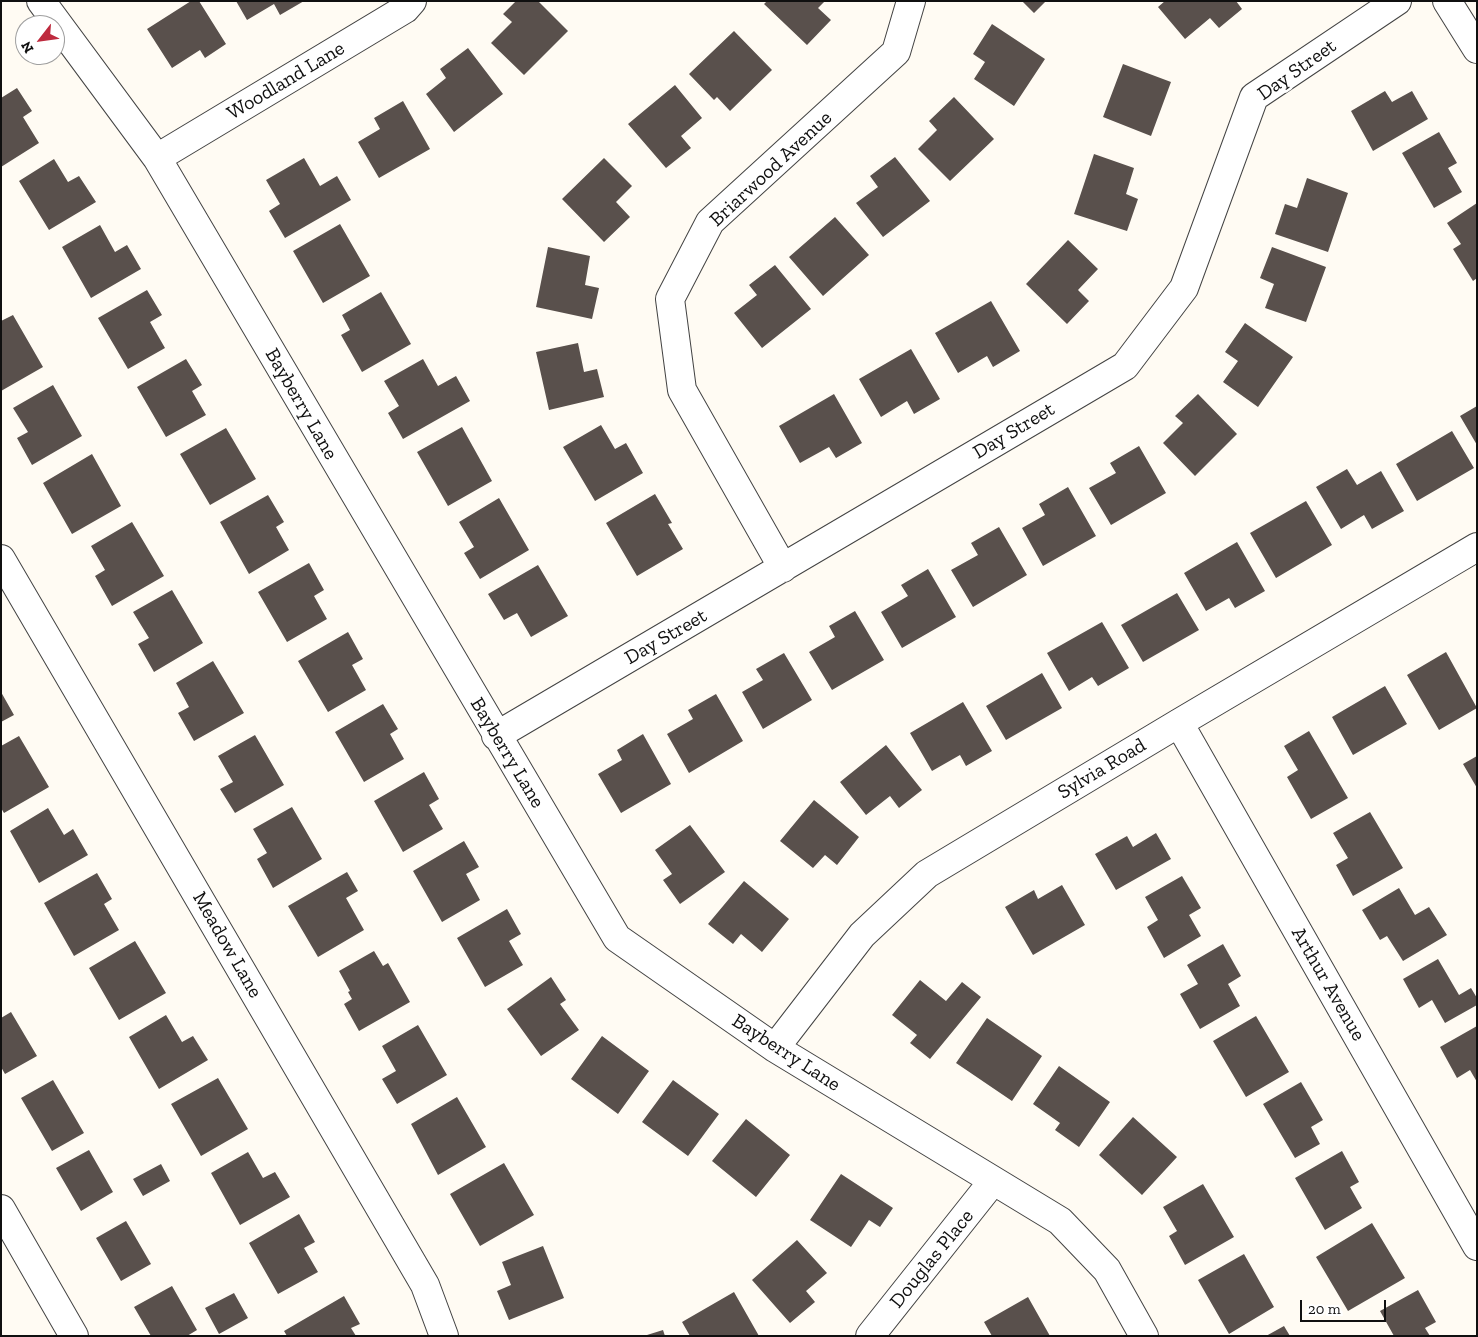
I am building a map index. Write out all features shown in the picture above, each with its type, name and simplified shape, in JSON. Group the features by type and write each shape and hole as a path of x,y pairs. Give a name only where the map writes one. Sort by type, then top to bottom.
{"street":[{"name":"Bayberry Lane","path":"41,1 157,158 616,938 775,1048 1060,1221 1107,1270 1144,1336"},
{"name":"Woodland Lane","path":"157,158 405,9 412,1"},
{"name":"Briarwood Avenue","path":"783,568 682,390 670,300 710,222 896,52 911,1"},
{"name":"Day Street","path":"496,736 1125,366 1184,288 1254,97 1397,1"},
{"path":"1447,1 1477,48"},
{"name":"Sylvia Road","path":"775,1048 862,935 927,874 1179,722 1475,552"},
{"name":"Meadow Lane","path":"1,559 425,1285 444,1336"},
{"name":"Arthur Avenue","path":"1179,722 1477,1246"},
{"name":"Douglas Place","path":"870,1336 993,1181"},
{"path":"1,1209 74,1336"}],"building":[{"path":"191,1 199,1 226,44 205,58 200,50 172,68 147,29"},
{"path":"236,1 304,1 280,15 274,4 247,20"},
{"path":"516,1 538,1 568,31 524,75 491,43 512,22 503,14"},
{"path":"767,1 825,1 818,8 831,20 807,45 764,4"},
{"path":"1022,1 1046,1 1034,13"},
{"path":"1165,1 1236,1 1242,9 1219,28 1210,18 1185,39 1158,7"},
{"path":"992,24 1045,59 1014,106 974,79 985,62 973,54"},
{"path":"734,31 772,70 730,111 717,97 714,100 689,74"},
{"path":"468,48 503,94 454,132 426,94 446,78 440,69"},
{"path":"1123,64 1171,82 1151,136 1103,117"},
{"path":"675,85 702,118 681,136 691,148 666,168 628,124"},
{"path":"17,88 32,111 23,117 39,143 1,167 1,98"},
{"path":"1385,91 1392,102 1412,91 1428,119 1373,151 1351,111"},
{"path":"954,97 994,139 950,181 918,149 937,130 929,121"},
{"path":"403,101 430,149 379,178 358,142 380,129 374,118"},
{"path":"1439,132 1457,163 1448,168 1462,192 1434,208 1402,153"},
{"path":"1094,154 1134,168 1126,194 1138,199 1127,231 1074,214"},
{"path":"895,157 930,201 883,237 856,203 878,187 870,176"},
{"path":"304,158 320,186 337,176 351,200 285,238 269,211 280,204 266,180"},
{"path":"604,158 632,186 616,202 630,217 604,242 562,199"},
{"path":"54,159 68,182 79,176 96,202 49,230 19,181"},
{"path":"1307,178 1348,193 1328,252 1275,234 1285,204 1297,208"},
{"path":"1477,203 1477,278 1473,281 1453,249 1461,244 1447,223"},
{"path":"835,217 869,255 823,296 789,257"},
{"path":"340,224 370,276 323,303 293,251"},
{"path":"100,225 115,252 127,245 141,269 91,298 62,247"},
{"path":"1068,240 1098,269 1078,290 1089,301 1067,324 1026,284"},
{"path":"548,247 590,256 585,285 599,288 592,319 536,307"},
{"path":"1272,247 1326,267 1306,322 1265,308 1274,284 1260,278"},
{"path":"775,265 811,309 762,348 734,313 757,295 749,285"},
{"path":"147,290 162,315 150,322 165,348 128,369 98,318"},
{"path":"381,292 411,344 362,372 341,335 350,330 342,315"},
{"path":"991,301 1020,351 993,367 987,356 958,373 935,333"},
{"path":"13,315 43,367 1,391 1,321"},
{"path":"1245,323 1293,357 1258,407 1223,382 1238,361 1225,352"},
{"path":"578,343 584,372 597,369 604,397 549,410 536,352"},
{"path":"911,349 940,399 914,414 907,401 881,417 859,379"},
{"path":"186,359 202,385 192,391 206,415 166,437 137,387"},
{"path":"423,359 438,386 456,376 470,401 403,439 388,413 399,406 384,381"},
{"path":"53,385 82,436 32,465 17,438 28,432 13,408"},
{"path":"834,394 862,443 836,458 829,447 800,463 779,426"},
{"path":"1198,394 1237,434 1195,476 1163,443 1183,423 1175,416"},
{"path":"1477,406 1477,445 1460,416"},
{"path":"601,425 615,449 626,443 643,473 595,501 563,447"},
{"path":"462,427 492,481 448,506 417,452"},
{"path":"226,428 256,479 210,505 180,454"},
{"path":"1452,431 1474,468 1417,501 1396,464"},
{"path":"1139,446 1166,493 1111,525 1089,488 1116,473 1110,463"},
{"path":"92,454 121,506 72,534 43,483"},
{"path":"1347,469 1357,485 1381,471 1404,511 1372,529 1364,515 1341,529 1316,487"},
{"path":"1068,487 1096,536 1043,566 1022,528 1045,515 1039,504"},
{"path":"655,494 672,523 668,524 683,549 637,576 606,523"},
{"path":"268,495 284,522 276,527 289,550 249,574 220,522"},
{"path":"499,498 529,550 480,579 464,553 474,547 459,522"},
{"path":"1306,501 1332,545 1276,578 1250,533"},
{"path":"132,522 164,576 112,606 95,576 105,570 91,546"},
{"path":"999,527 1027,575 973,607 951,570 978,555 971,543"},
{"path":"1237,542 1265,591 1235,608 1229,598 1206,611 1184,573"},
{"path":"309,563 324,590 314,596 327,619 287,642 258,592"},
{"path":"538,565 568,616 531,637 517,613 504,620 488,594"},
{"path":"928,569 956,617 902,648 881,612 908,596 901,585"},
{"path":"172,590 203,643 154,672 138,644 149,638 133,612"},
{"path":"1177,593 1199,630 1143,662 1121,625"},
{"path":"855,611 884,660 832,690 809,652 835,637 829,626"},
{"path":"1102,622 1129,668 1098,686 1092,677 1069,691 1047,653"},
{"path":"348,632 363,659 352,665 366,690 328,712 298,661"},
{"path":"1446,652 1477,708 1439,730 1407,675"},
{"path":"784,653 812,700 763,729 742,692 763,680 756,669"},
{"path":"213,661 244,713 194,741 178,713 189,707 176,683"},
{"path":"1042,673 1062,708 1006,740 986,706"},
{"path":"1385,686 1407,724 1353,755 1332,717"},
{"path":"1,692 14,715 1,722"},
{"path":"716,694 743,741 689,773 667,734 693,719 688,710"},
{"path":"963,702 992,751 966,766 960,755 932,771 910,733"},
{"path":"383,704 398,729 390,734 404,759 364,782 335,732"},
{"path":"1309,731 1348,798 1311,819 1287,777 1298,770 1284,746"},
{"path":"643,734 671,784 621,813 598,774 622,760 617,750"},
{"path":"255,735 284,785 235,813 220,789 233,782 218,756"},
{"path":"19,736 49,787 4,813 1,808 1,746"},
{"path":"886,745 922,790 899,808 890,796 866,815 840,782"},
{"path":"1477,756 1477,788 1463,764"},
{"path":"424,772 439,799 429,805 443,829 403,852 374,801"},
{"path":"814,800 859,837 837,865 825,855 813,868 780,841"},
{"path":"292,807 322,859 273,888 257,859 267,853 253,829"},
{"path":"48,808 64,835 73,829 88,855 39,883 10,831"},
{"path":"1370,812 1403,868 1353,896 1336,865 1348,858 1333,833"},
{"path":"690,825 725,872 680,904 663,880 672,874 655,850"},
{"path":"1156,833 1171,859 1116,890 1095,854 1127,836 1133,847"},
{"path":"464,841 479,867 466,874 480,900 442,922 413,871"},
{"path":"347,872 358,891 346,898 364,930 318,957 288,906"},
{"path":"97,873 112,899 104,904 119,930 74,956 44,903"},
{"path":"1182,876 1201,908 1189,915 1201,936 1164,958 1147,927 1158,920 1145,897"},
{"path":"744,881 789,919 762,952 741,934 733,944 708,924"},
{"path":"1062,885 1085,925 1033,955 1005,907 1034,890 1038,899"},
{"path":"1399,888 1415,915 1429,907 1447,935 1403,961 1387,936 1380,940 1362,910"},
{"path":"507,909 521,934 509,941 523,965 485,987 457,938"},
{"path":"135,941 166,993 119,1020 89,968"},
{"path":"1223,944 1241,976 1228,984 1240,1006 1200,1029 1180,994 1198,984 1187,965"},
{"path":"374,951 383,966 388,963 410,1002 359,1031 344,1004 352,999 348,992 350,991 339,971"},
{"path":"1438,959 1459,995 1471,988 1477,998 1477,1005 1445,1023 1432,1000 1419,1008 1403,979"},
{"path":"551,977 566,1000 560,1004 579,1030 541,1056 507,1009"},
{"path":"920,980 946,1001 962,982 981,997 930,1059 910,1043 917,1035 892,1015"},
{"path":"11,1012 37,1056 5,1074 1,1067 1,1018"},
{"path":"166,1015 182,1042 193,1036 208,1060 159,1089 129,1037"},
{"path":"1256,1016 1289,1072 1246,1097 1213,1041"},
{"path":"987,1018 1042,1056 1012,1101 956,1063"},
{"path":"418,1025 447,1075 397,1104 382,1079 396,1071 382,1046"},
{"path":"1477,1026 1477,1082 1470,1070 1457,1078 1440,1047"},
{"path":"602,1036 649,1071 618,1114 571,1079"},
{"path":"1059,1066 1110,1102 1079,1147 1055,1130 1060,1123 1033,1104"},
{"path":"218,1078 248,1129 201,1156 171,1104"},
{"path":"53,1080 84,1133 52,1151 21,1098"},
{"path":"673,1080 719,1114 688,1156 642,1122"},
{"path":"1301,1082 1323,1120 1311,1127 1320,1144 1295,1158 1263,1104"},
{"path":"457,1097 486,1147 438,1175 411,1124"},
{"path":"1133,1117 1177,1157 1142,1195 1099,1155"},
{"path":"746,1119 790,1155 756,1197 712,1161"},
{"path":"89,1150 113,1192 81,1211 56,1168"},
{"path":"1342,1151 1359,1182 1350,1187 1362,1208 1325,1230 1295,1178"},
{"path":"248,1152 263,1178 275,1172 290,1197 240,1225 211,1173"},
{"path":"504,1163 534,1215 480,1246 450,1194"},
{"path":"161,1164 170,1181 143,1196 133,1179"},
{"path":"841,1174 893,1208 880,1227 869,1220 851,1247 810,1220"},
{"path":"1203,1184 1234,1237 1185,1265 1169,1236 1177,1231 1163,1207"},
{"path":"299,1214 315,1242 304,1248 318,1272 278,1294 249,1243"},
{"path":"126,1221 151,1264 121,1281 96,1238"},
{"path":"1372,1223 1405,1278 1348,1311 1316,1257"},
{"path":"797,1240 827,1273 806,1291 815,1302 790,1323 752,1280"},
{"path":"543,1246 564,1298 509,1320 497,1291 511,1285 502,1262"},
{"path":"1244,1254 1274,1307 1229,1334 1198,1280"},
{"path":"172,1286 197,1330 187,1336 151,1336 134,1307"},
{"path":"1418,1290 1436,1322 1425,1328 1430,1336 1394,1336 1380,1311"},
{"path":"734,1292 759,1336 690,1336 682,1322"},
{"path":"234,1293 248,1318 219,1334 205,1308"},
{"path":"344,1296 360,1324 351,1328 356,1336 287,1336 284,1331"},
{"path":"1028,1297 1050,1336 992,1336 984,1322"},
{"path":"1284,1326 1290,1336 1266,1336"},
{"path":"663,1330 665,1336 647,1336 647,1335"}]}
